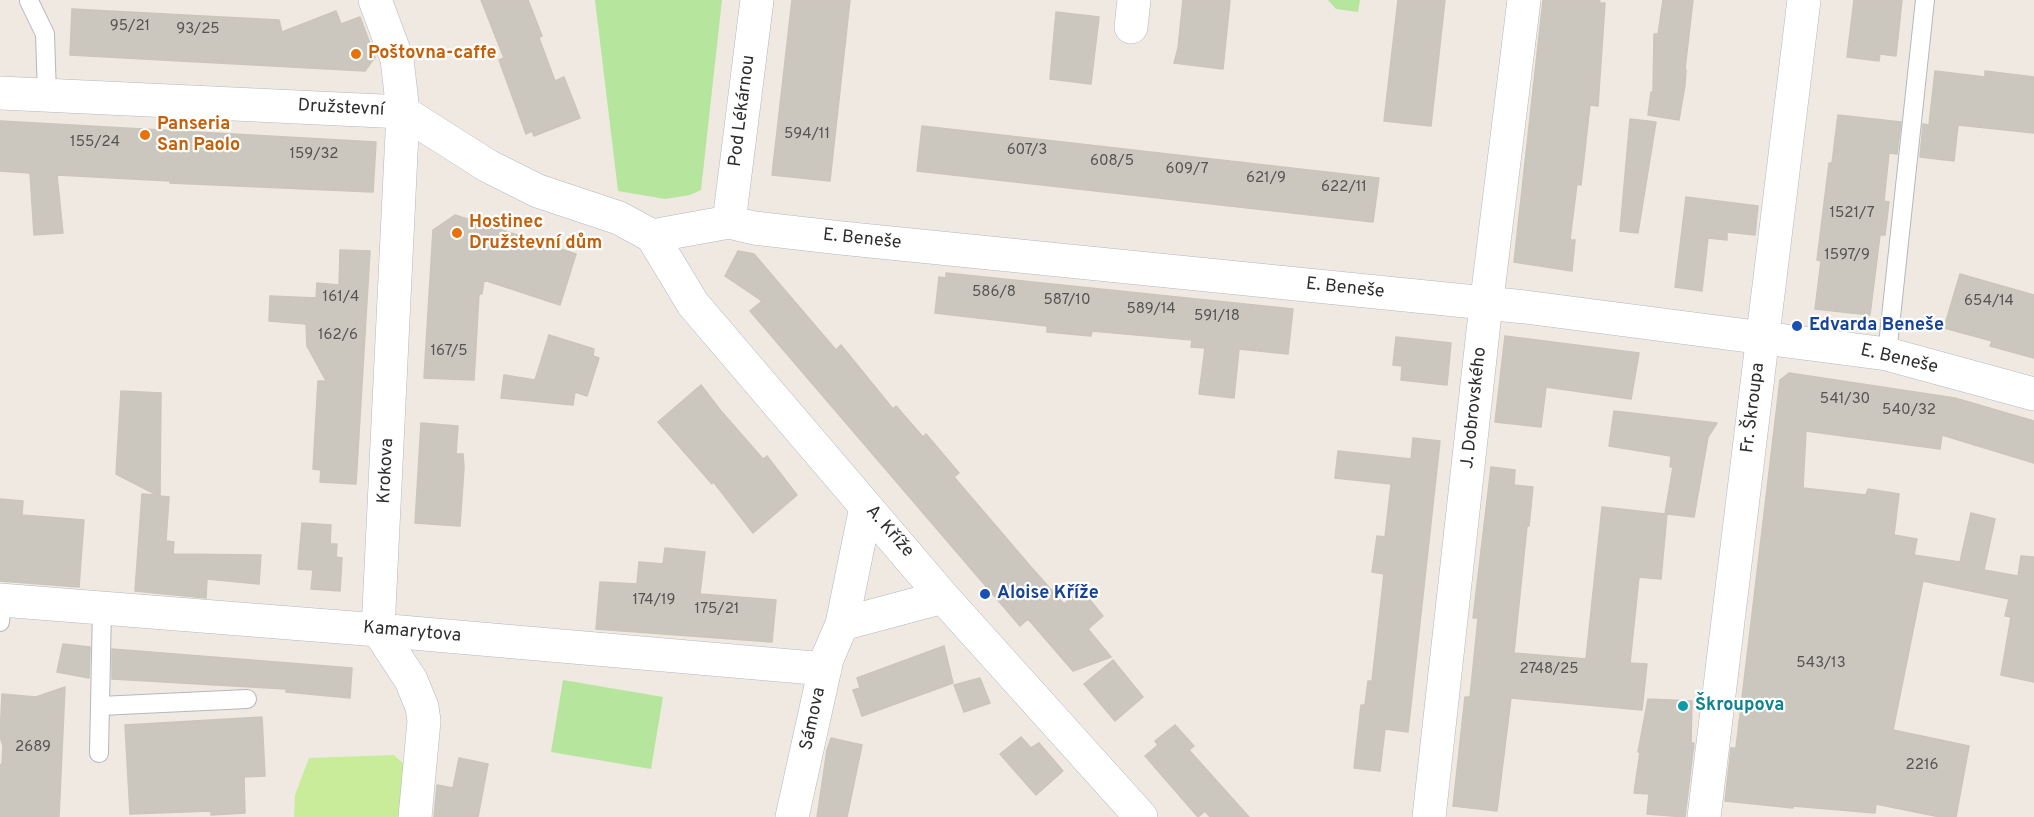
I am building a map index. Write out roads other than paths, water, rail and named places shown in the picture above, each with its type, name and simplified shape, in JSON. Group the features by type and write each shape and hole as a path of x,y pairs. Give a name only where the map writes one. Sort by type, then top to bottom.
{"street":[{"name":"Krokova","path":"375,0 397,59 403,112 378,630"},
{"name":"Pod Lékárnou","path":"729,222 757,0"},
{"name":"J. Dobrovského","path":"1429,817 1524,0"},
{"name":"Fr. Škroupa","path":"1704,817 1804,0"},
{"name":"Družstevní","path":"0,93 403,112 488,166 538,191 619,218 652,236"},
{"name":"E. Beneše","path":"652,236 729,222 754,228 841,238 1487,303 1887,354 2034,394"},
{"name":"A. Kříže","path":"652,236 693,304 943,597 1141,817"},
{"name":"Sámova","path":"792,817 825,669 842,624 866,507"},
{"path":"842,624 943,597"},
{"name":"Kamarytova","path":"1,608 102,608 825,669"},
{"path":"378,630 411,680 422,707 424,721 415,817"}],"lane":[{"path":"1887,354 1924,0"},
{"path":"29,1 45,34 47,95"},
{"path":"99,753 102,608"},
{"path":"100,706 247,699"}],"place":[{"name":"Poštovna-caffe","path":"356,54"},
{"name":"Panseria San Paolo","path":"145,135"},
{"name":"Hostinec Družstevní dům","path":"457,233"},
{"name":"Edvarda Beneše","path":"1797,326"},
{"name":"Aloise Kříže","path":"985,594"},
{"name":"Škroupova","path":"1683,706"}]}
